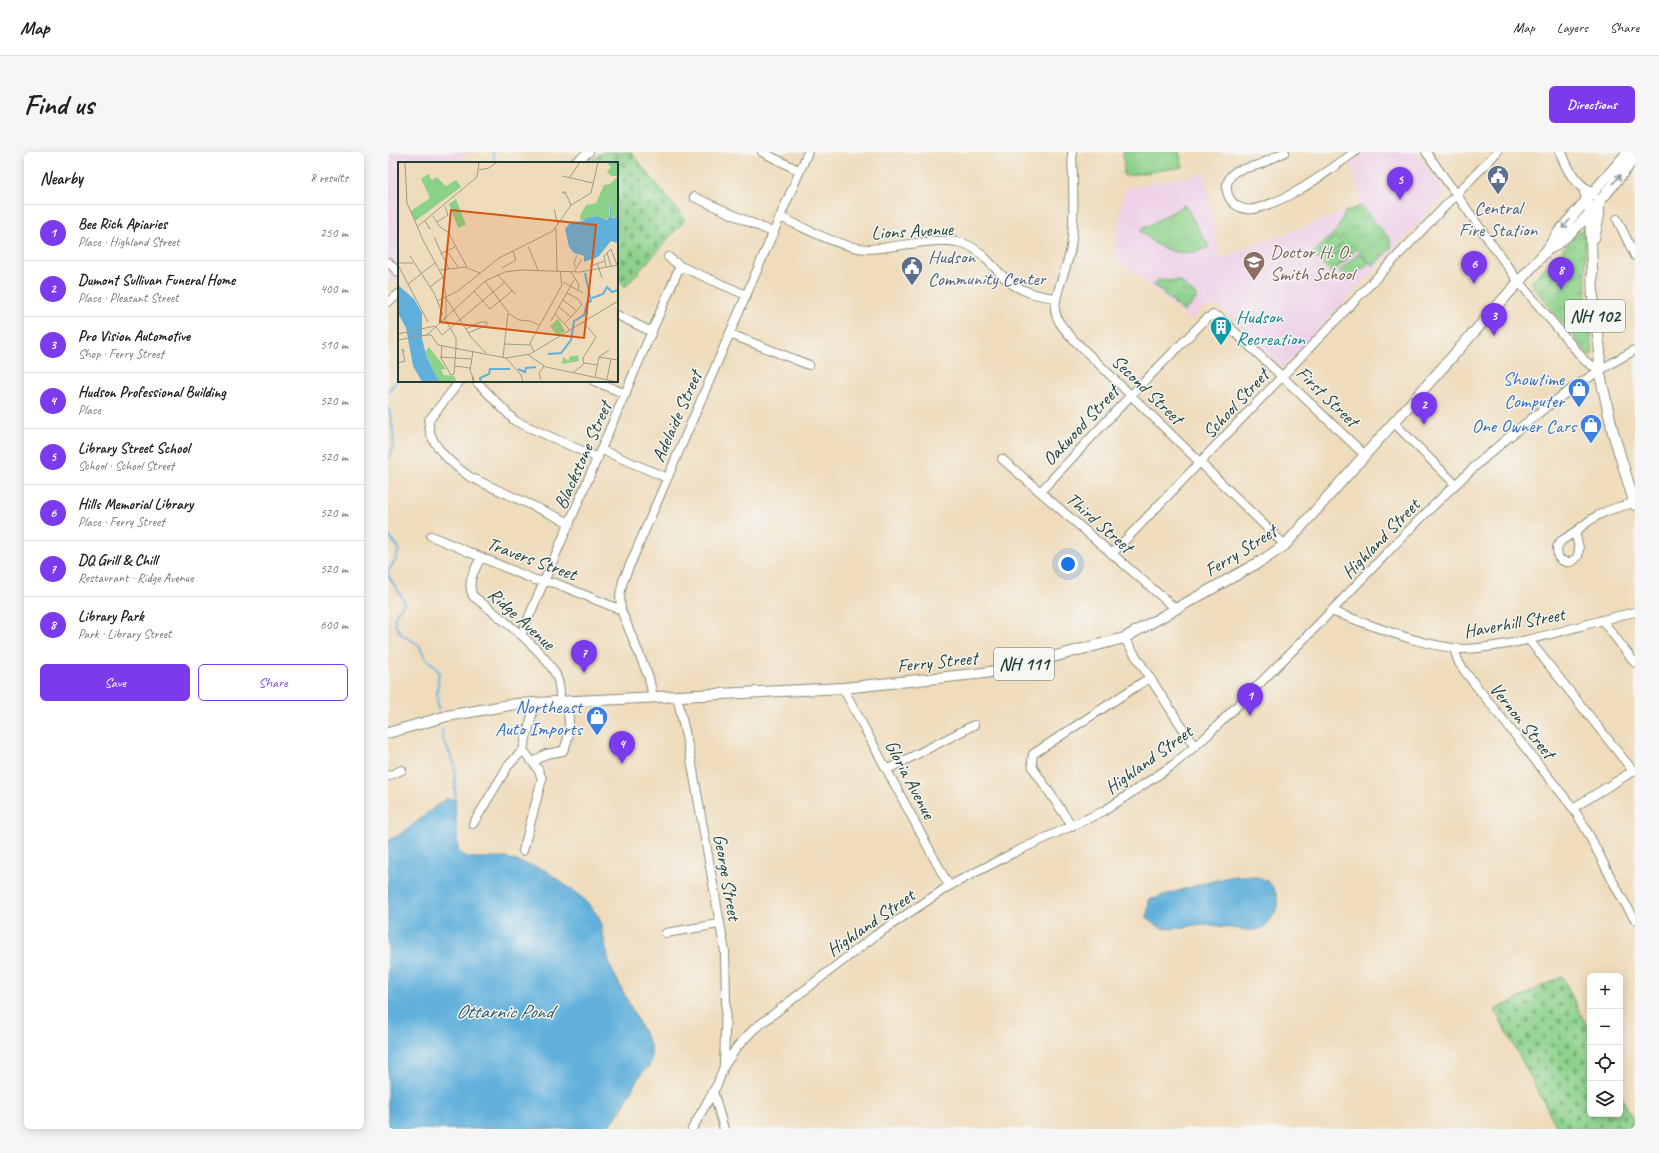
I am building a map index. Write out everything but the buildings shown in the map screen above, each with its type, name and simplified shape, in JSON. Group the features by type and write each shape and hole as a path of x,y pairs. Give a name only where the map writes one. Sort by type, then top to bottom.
{"main road":[{"path":"1561,152 1570,172 1590,195 1599,216 1592,245"},
{"name":"Ferry Street","path":"388,733 447,716 480,709 535,703 843,688 995,671 1124,638 1263,560 1285,545 1547,250 1558,233 1628,152"},
{"name":"Ferry Street","path":"1590,195 1635,158"},
{"name":"Ferry Street","path":"1547,250 1564,239 1590,211 1590,195"},
{"path":"1590,211 1592,245"},
{"name":"NH 102","path":"1592,245 1593,291 1600,351 1599,370 1613,432 1635,504"}],"street":[{"path":"575,162 588,152"},
{"path":"762,152 800,171"},
{"name":"Adelaide Street","path":"653,697 649,678 621,610 620,594 628,566 808,152"},
{"path":"1056,298 1067,267 1071,245 1074,187 1072,152"},
{"path":"1285,152 1269,161 1236,171 1232,175 1227,185 1230,198 1235,206 1245,210 1264,206 1295,194 1355,152"},
{"path":"1426,152 1518,281 1585,361 1599,370"},
{"name":"School Street","path":"1112,554 1202,462 1283,375 1497,152"},
{"path":"694,197 774,233"},
{"name":"Lions Avenue","path":"780,217 843,243 860,248 943,241 968,244 980,253 1012,284 1032,294 1056,298"},
{"path":"1616,219 1635,256"},
{"path":"668,257 680,266 746,295"},
{"path":"388,262 398,272"},
{"name":"Blackstone Street","path":"521,635 680,266"},
{"path":"388,302 398,295"},
{"name":"Second Street","path":"1056,298 1055,310 1057,318 1064,329 1202,462 1285,545"},
{"path":"618,315 652,332"},
{"name":"First Street","path":"1213,315 1219,317 1283,375 1365,455"},
{"name":"Oakwood Street","path":"1040,492 1131,395 1207,318 1213,315"},
{"path":"730,334 809,365"},
{"name":"Highland Street","path":"692,1129 713,1091 724,1066 747,1036 791,998 876,935 949,886 1014,853 1104,811 1124,799 1195,747 1331,612 1455,484 1505,438 1599,370 1635,350"},
{"path":"459,382 432,414 428,428 434,441 448,458 470,476 570,523"},
{"path":"477,382 515,421 598,458"},
{"path":"596,382 626,394"},
{"path":"1394,423 1455,484"},
{"path":"602,450 667,478"},
{"name":"Third Street","path":"1002,460 1176,609"},
{"path":"1575,532 1599,513 1612,508 1635,504"},
{"name":"Travers Street","path":"431,536 535,580 545,581 621,610"},
{"name":"Ridge Avenue","path":"480,557 470,582 470,589 473,596 521,635 547,662 555,673 564,702 570,734 567,743 562,751 546,754 533,762"},
{"name":"Haverhill Street","path":"1331,612 1421,641 1454,648 1476,648 1529,640 1635,612"},
{"path":"1602,620 1635,663"},
{"path":"1124,638 1195,747"},
{"path":"1529,640 1634,771 1573,808"},
{"name":"Vernon Street","path":"1454,648 1459,663 1466,673 1573,808 1589,833 1619,894 1635,919"},
{"path":"1072,826 1033,768 1032,761 1034,754 1149,678"},
{"name":"Gloria Avenue","path":"843,688 888,769 949,886"},
{"name":"George Street","path":"677,696 691,759 725,952 726,1003 724,1066"},
{"path":"473,824 508,766 523,750 535,703"},
{"path":"888,769 974,725"},
{"path":"523,750 533,762 542,779 523,852"},
{"path":"388,776 402,770"},
{"path":"666,933 720,924"},
{"path":"713,1091 724,1129"}],"shaded area":[{"path":"388,152 467,152 460,162 398,162 398,278 388,285"},
{"name":"Doctor H. O. Smith School","path":"1365,152 1416,152 1446,194 1283,367 1218,306 1206,306 1190,320 1114,256 1124,189 1205,173 1220,258 1360,206 1358,190 1350,163"}],"green space":[{"path":"603,152 631,152 685,220 625,287 618,277 618,162 590,162"},
{"path":"1123,152 1179,152 1183,167 1124,176"},
{"path":"1185,205 1209,247 1199,251 1190,252 1172,251 1155,243 1140,230"},
{"path":"1361,206 1390,239 1391,248 1373,266 1357,249 1332,274 1312,254 1337,230 1345,212"},
{"path":"1585,226 1586,294 1593,353 1591,355 1587,353 1531,282"},
{"path":"1335,236 1342,243 1326,259 1319,253"},
{"path":"1344,246 1351,253 1334,269 1328,262"},
{"path":"1359,253 1369,263 1349,281 1339,271"},
{"path":"1158,280 1180,281 1198,297 1184,312 1154,285"},
{"path":"1562,976 1587,1027 1587,1117 1623,1117 1623,1100 1635,1124 1635,1129 1558,1129 1495,1010"}],"water":[{"name":"Ottarnic Pond","path":"446,799 455,799 458,851 468,858 507,858 545,870 585,900 599,917 610,966 651,1047 651,1059 649,1066 640,1076 616,1117 605,1129 388,1129 388,841 411,827"},
{"path":"1234,876 1252,876 1265,880 1274,889 1277,895 1274,914 1266,925 1260,929 1250,930 1205,924 1167,929 1154,924 1147,918 1149,900 1201,884"}],"waterway":[{"path":"493,152 495,162"},
{"path":"388,392 398,379"},
{"path":"388,408 393,434 393,447 388,458"},
{"path":"388,535 399,548 396,559 388,571"},
{"path":"388,573 405,602 395,615 395,624 401,634 419,645 426,659 435,666 439,672 437,694 438,710"},
{"path":"442,729 443,739 455,765 455,799"}],"place":[{"name":"Central Fire Station","path":"1498,196"},
{"name":"Library Street School","path":"1400,200"},
{"name":"Doctor H. O. Smith School","path":"1254,282"},
{"name":"Hills Memorial Library","path":"1474,284"},
{"name":"Hudson Community Center","path":"912,286"},
{"name":"Library Park","path":"1561,290"},
{"name":"Pro Vision Automotive","path":"1494,336"},
{"name":"Hudson Recreation","path":"1221,346"},
{"name":"Showtime Computer","path":"1579,408"},
{"name":"Dumont Sullivan Funeral Home","path":"1424,425"},
{"name":"One Owner Cars","path":"1591,444"},
{"name":"DQ Grill & Chill","path":"584,673"},
{"name":"Bee Rich Apiaries","path":"1250,716"},
{"name":"Northeast Auto Imports","path":"597,736"},
{"name":"Hudson Professional Building","path":"622,764"}]}
